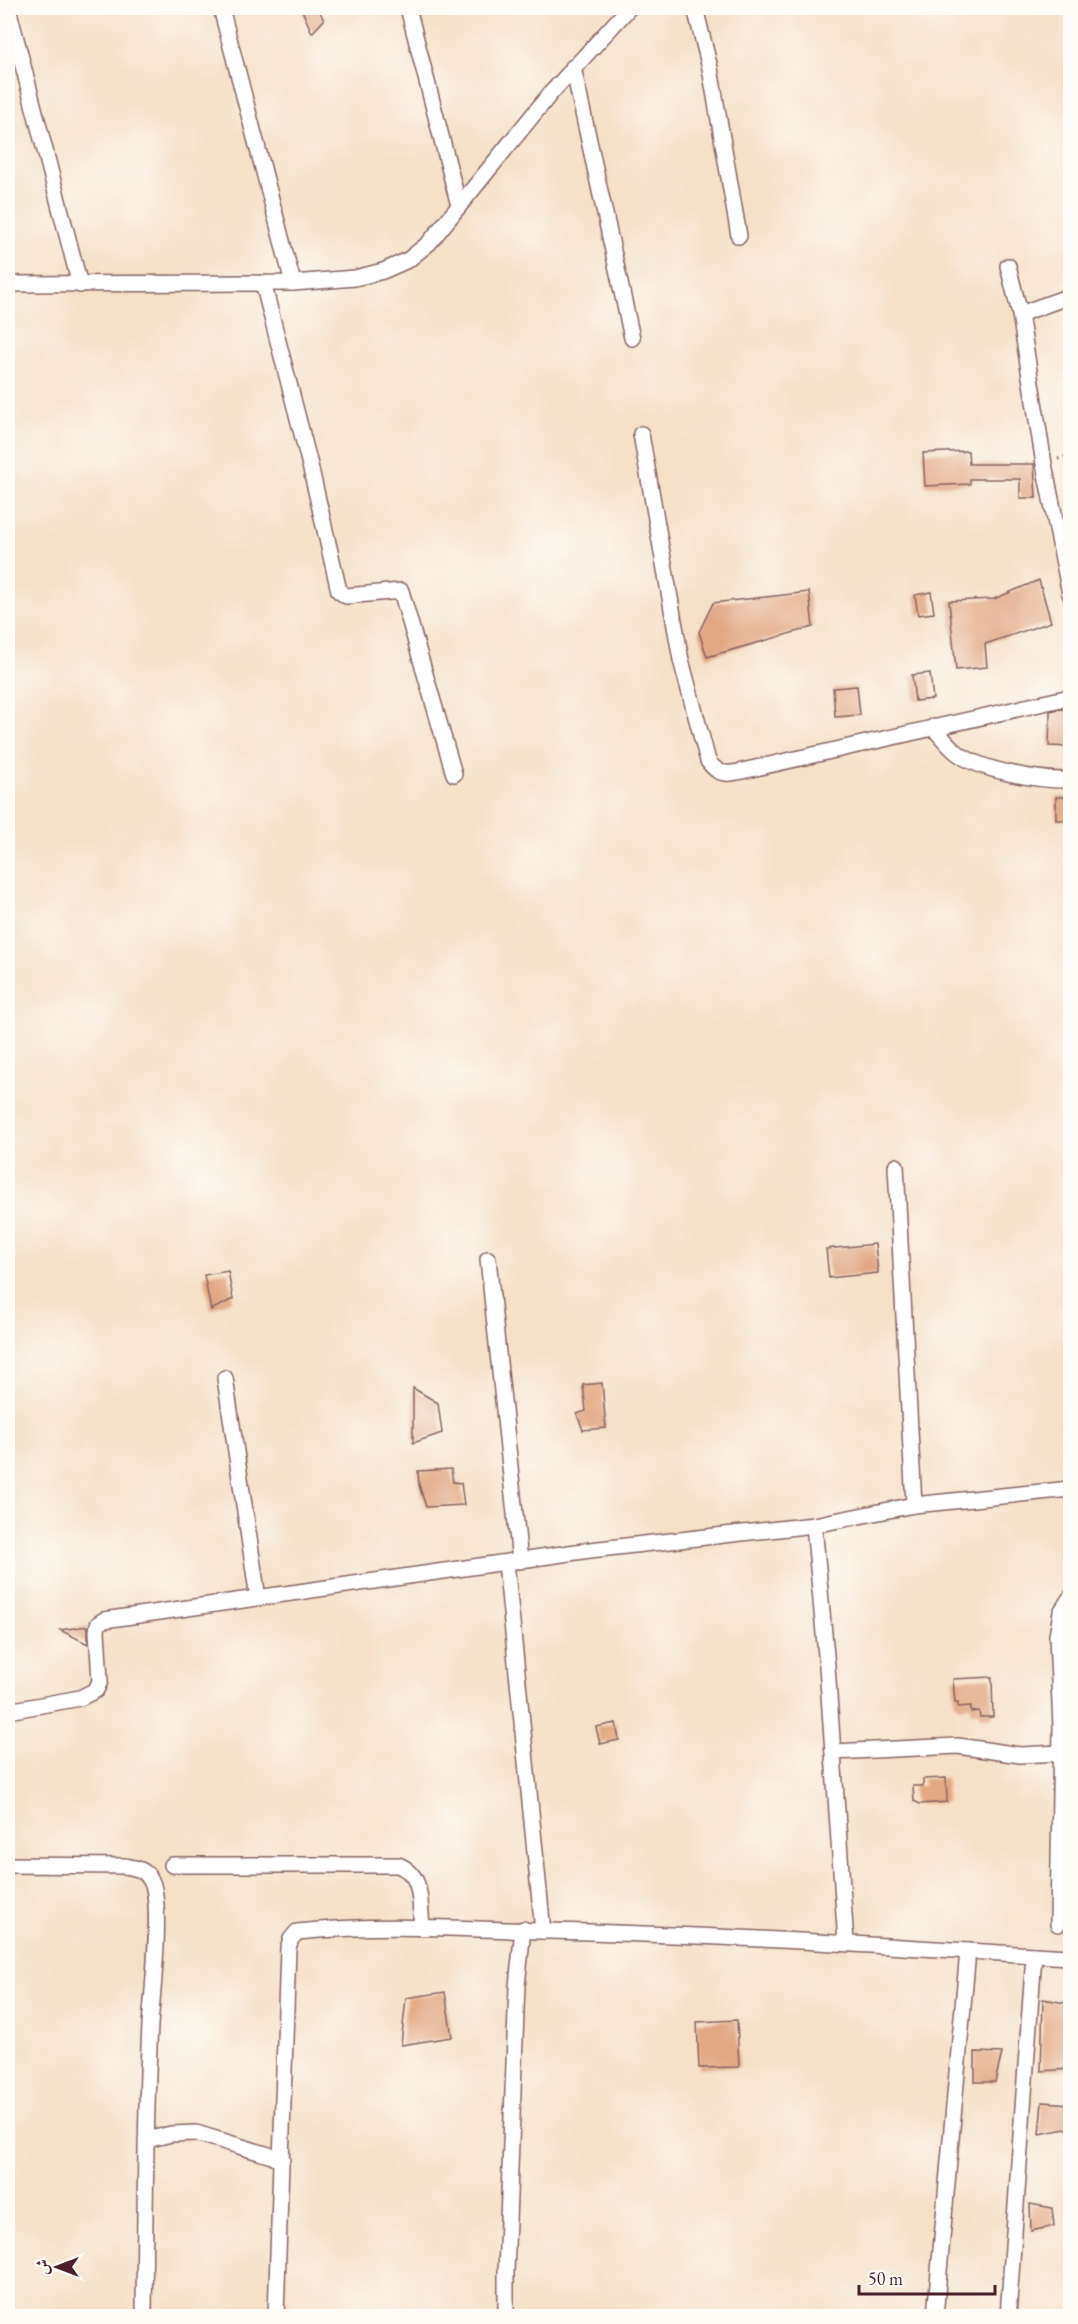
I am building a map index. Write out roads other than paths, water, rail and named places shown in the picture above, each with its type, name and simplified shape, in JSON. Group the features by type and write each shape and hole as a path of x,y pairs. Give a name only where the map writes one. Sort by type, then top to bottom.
{"street":[{"path":"8,8 80,285"},
{"path":"221,8 293,283"},
{"path":"408,8 459,206"},
{"path":"8,284 293,283 355,278 383,271 408,260 429,243 573,67 629,8"},
{"path":"694,8 710,68 739,236"},
{"path":"573,67 632,338"},
{"path":"1008,266 1020,314 1044,464 1071,594"},
{"path":"263,283 310,465 339,591 346,596 401,591 454,774"},
{"path":"1020,314 1071,296"},
{"path":"641,434 681,660 708,761 716,772 726,775 1071,697"},
{"path":"933,727 956,753 980,764 1015,776 1071,780"},
{"path":"896,1166 914,1505"},
{"path":"488,1259 543,1931"},
{"path":"225,1378 258,1598"},
{"path":"8,1711 89,1696 96,1690 100,1682 96,1631 98,1624 104,1620 513,1562 814,1525 914,1505 1071,1489"},
{"path":"814,1525 846,1943"},
{"path":"1058,1924 1060,1753 1057,1636 1060,1612 1071,1598"},
{"path":"833,1752 958,1746 1020,1755 1060,1753"},
{"path":"8,1865 124,1866 142,1870 152,1881 156,1934 150,2027 144,2316"},
{"path":"172,1865 398,1865 410,1870 417,1881 422,1926"},
{"path":"276,2316 288,1948 297,1932 336,1928 422,1926 652,1933 1071,1957"},
{"path":"506,2316 517,1986 523,1929"},
{"path":"935,2316 968,1951"},
{"path":"1008,2316 1034,1954"},
{"path":"147,2140 171,2134 196,2133 282,2159"}]}
